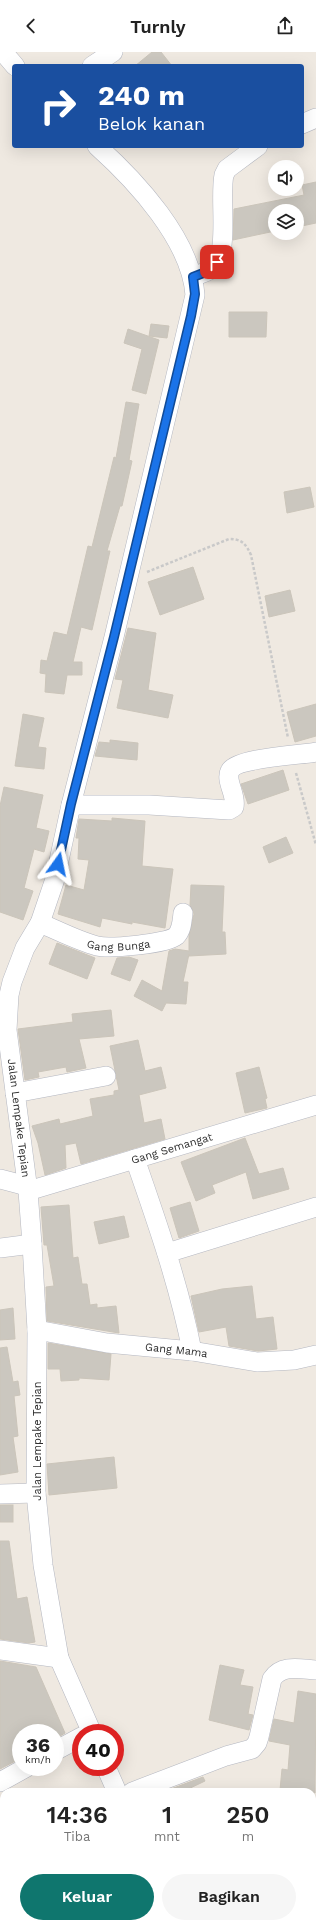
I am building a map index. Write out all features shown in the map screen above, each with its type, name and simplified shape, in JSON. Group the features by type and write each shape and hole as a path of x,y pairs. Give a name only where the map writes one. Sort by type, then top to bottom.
{"street":[{"path":"3,52 13,64"},
{"path":"95,64 114,52"},
{"path":"304,123 316,118"},
{"name":"Jalan Lempake Tepian","path":"85,1724 59,1658 43,1565 36,1493 37,1330 32,1244 28,1188 15,1093 7,1070 9,995 26,948 40,923 55,879 71,804 114,637 126,580 191,316 195,294 193,277 178,242 159,213 138,186 99,148"},
{"path":"193,277 211,270 217,262 223,231 224,175 227,169 255,148"},
{"path":"71,804 149,805 229,810 234,807 235,802 230,778 230,771 233,768 244,762 298,755"},
{"name":"Gang Bunga","path":"40,923 99,947 155,944 171,940 176,936 181,928 183,913"},
{"path":"15,1093 106,1076"},
{"name":"Gang Semangat","path":"28,1188 135,1159 316,1105"},
{"path":"135,1159 167,1253 183,1306 192,1351"},
{"path":"0,1180 28,1188"},
{"path":"167,1253 316,1207"},
{"path":"0,1248 32,1244"},
{"name":"Gang Mama","path":"37,1330 107,1343 192,1351 257,1362 294,1360 316,1355"},
{"path":"0,1494 36,1493"},
{"path":"0,1650 59,1658"},
{"path":"142,1788 226,1756 252,1749 258,1743 272,1679 276,1673 283,1669 290,1668 316,1670"},
{"path":"0,1782 12,1775"},
{"path":"110,1776 115,1788"}],"path":[{"path":"126,580 229,539 236,539 247,545 251,555 298,755 316,845"}],"building":[{"path":"152,52 161,52 170,64 137,64"},
{"path":"316,182 316,223 304,226 304,204 268,204 268,232 233,240 234,209 304,196 304,185"},
{"path":"229,312 267,312 266,337 229,337"},
{"path":"151,324 169,326 167,338 149,336"},
{"path":"128,329 159,340 146,394 132,390 142,349 124,343"},
{"path":"126,402 139,404 129,460 132,461 122,506 120,506 107,551 110,551 92,630 81,627 73,662 82,662 82,675 67,675 64,694 45,692 46,674 40,673 41,660 47,661 54,632 67,635 88,546 92,547 114,457 116,458"},
{"path":"310,487 314,507 287,513 284,492"},
{"path":"193,567 204,599 160,615 148,582"},
{"path":"290,590 295,611 269,617 265,596"},
{"path":"128,628 156,633 148,690 173,695 168,718 117,708 123,680 115,679"},
{"path":"316,704 316,736 295,742 287,712"},
{"path":"23,714 44,718 38,747 46,748 44,769 15,766"},
{"path":"110,740 138,743 137,760 95,756 99,742 110,743"},
{"path":"283,770 289,790 248,804 241,784"},
{"path":"4,787 43,795 36,828 49,831 44,852 34,849 24,888 33,891 23,920 0,912 0,806"},
{"path":"112,818 145,821 142,866 173,869 165,928 132,922 132,924 102,918 100,927 58,914 66,885 84,890 89,860 78,859 79,838 76,838 79,819 112,821"},
{"path":"286,837 293,853 269,863 263,847"},
{"path":"191,885 224,886 222,932 225,932 226,954 189,956 189,954 183,982 188,982 186,1004 166,1003 162,1011 134,996 142,980 162,991 169,951 175,949 189,951 189,936 194,914 190,905"},
{"path":"57,943 95,958 87,979 49,964"},
{"path":"129,957 138,960 130,981 111,974 117,958"},
{"path":"111,1010 114,1036 79,1039 86,1068 67,1072 66,1067 38,1072 39,1077 25,1080 18,1029 73,1022 72,1014"},
{"path":"138,1040 145,1071 161,1067 166,1088 139,1095 144,1123 161,1119 165,1139 81,1164 76,1143 65,1145 66,1168 45,1175 38,1143 32,1126 59,1119 60,1124 93,1116 90,1099 114,1095 114,1091 119,1090 110,1046"},
{"path":"259,1067 267,1098 265,1099 267,1108 245,1113 236,1073"},
{"path":"245,1138 259,1174 283,1168 289,1189 253,1199 246,1172 212,1185 215,1193 196,1201 181,1162"},
{"path":"190,1202 199,1231 179,1238 170,1208"},
{"path":"69,1205 73,1258 78,1257 82,1284 87,1284 90,1305 97,1304 97,1308 116,1306 119,1333 47,1321 46,1287 54,1286 47,1245 44,1245 41,1207"},
{"path":"124,1216 129,1237 99,1244 94,1222"},
{"path":"252,1286 256,1319 273,1317 277,1349 258,1351 229,1346 226,1327 199,1332 191,1296 222,1289"},
{"path":"13,1308 15,1339 0,1340 0,1310"},
{"path":"48,1343 111,1354 109,1380 79,1378 79,1380 61,1381 60,1369 48,1369"},
{"path":"7,1347 13,1382 18,1381 20,1395 14,1396 18,1436 13,1437 18,1472 0,1475 0,1348"},
{"path":"114,1457 117,1488 49,1495 47,1464"},
{"path":"0,1505 13,1505 13,1522 0,1522"},
{"path":"0,1541 9,1541 17,1599 27,1597 35,1642 29,1643 0,1639"},
{"path":"0,1661 36,1667 61,1724 12,1724 12,1763 0,1769"},
{"path":"220,1665 244,1670 240,1685 253,1687 248,1714 253,1715 249,1730 209,1720"},
{"path":"298,1691 316,1694 315,1788 280,1788 282,1769 288,1770 290,1745 269,1741 274,1719 294,1723"},
{"path":"203,1777 205,1781 190,1788 174,1788"}],"route":[{"path":"58,864 71,804 114,637 126,580 191,316 195,294 193,277 211,270 217,262"}]}
